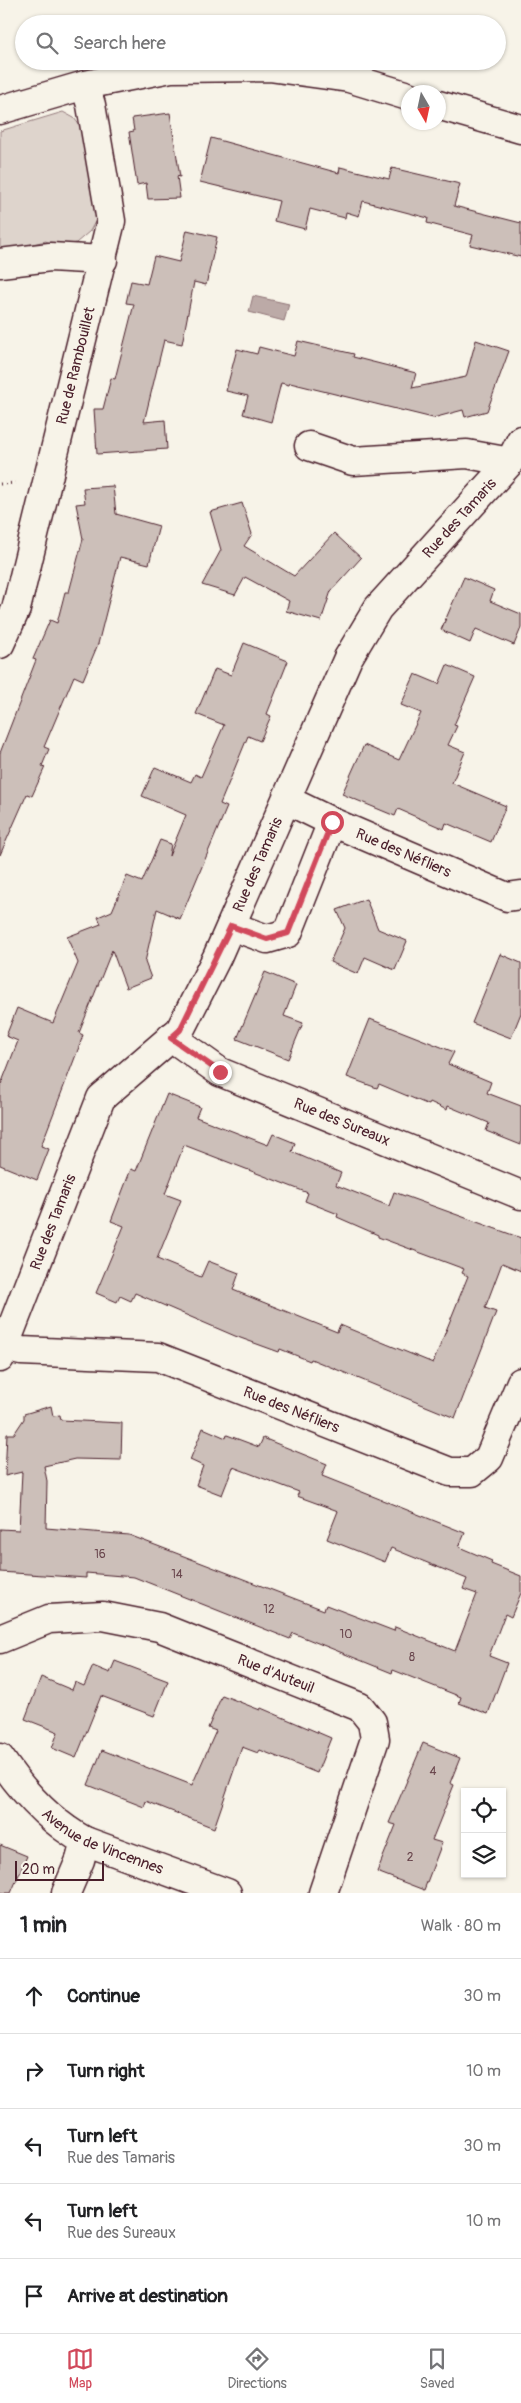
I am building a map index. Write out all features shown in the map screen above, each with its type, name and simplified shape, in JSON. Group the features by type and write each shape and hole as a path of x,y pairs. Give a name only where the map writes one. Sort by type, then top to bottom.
{"street":[{"path":"0,110 85,85 161,70"},
{"path":"291,70 349,78 401,94"},
{"name":"Rue de Rambouillet","path":"0,644 16,608 111,221 91,105 85,85"},
{"path":"446,107 521,129"},
{"path":"0,263 50,257 102,260"},
{"path":"309,446 353,461 516,451"},
{"name":"Rue des Tamaris","path":"2,1352 101,1098 180,1030 231,926 348,658 378,608 516,451"},
{"name":"Rue des Néfliers","path":"287,800 332,822 507,897 521,896"},
{"path":"231,926 267,939 288,933 332,822"},
{"name":"Rue des Sureaux","path":"171,1038 220,1072 521,1195"},
{"name":"Rue des Néfliers","path":"2,1352 21,1351 158,1357 450,1472 472,1472 490,1458 521,1382"},
{"name":"Rue d'Auteuil","path":"0,1639 49,1619 103,1616 159,1628 360,1706 372,1722 375,1739 323,1893"},
{"name":"Avenue de Vincennes","path":"0,1758 36,1803 65,1830 85,1841 227,1893"},
{"path":"66,1893 80,1860 85,1841"}],"shaded area":[{"path":"63,112 74,118 84,131 97,203 97,218 90,231 76,243 56,248 46,241 0,251 0,131"},
{"path":"253,296 289,304 284,321 249,312"}],"building":[{"path":"170,113 180,177 177,176 180,198 148,199 146,183 137,185 129,132 134,131 132,118"},
{"path":"211,138 339,173 340,167 389,179 392,168 460,184 454,206 521,223 521,257 470,245 473,235 427,223 428,218 363,201 359,216 346,212 345,218 310,209 305,229 274,221 279,201 200,182"},
{"path":"187,230 217,237 206,285 194,282 182,344 164,340 144,422 165,420 167,449 97,454 94,409 103,409 111,378 115,379 134,304 126,303 131,281 147,284 154,256 179,262"},
{"path":"476,340 509,351 487,411 465,417 463,410 433,418 290,383 289,385 281,383 271,422 243,414 248,396 226,391 237,349 257,354 259,347 294,356 298,341 354,354 353,357 416,373 412,388 466,377"},
{"path":"113,486 116,514 159,526 149,564 120,557 98,644 83,680 74,676 44,747 49,749 42,766 45,767 32,796 27,794 0,855 0,753 36,660 33,659 50,620 57,623 65,592 69,592 83,539 76,504 85,503 83,488"},
{"path":"242,503 252,534 244,546 294,576 334,533 361,558 331,591 321,621 286,611 289,601 245,577 235,595 202,585 221,550 210,512"},
{"path":"464,577 494,590 490,601 521,614 521,628 514,645 476,629 470,643 441,630"},
{"path":"244,643 288,661 267,714 271,716 260,741 248,736 220,804 227,807 180,919 157,909 145,962 151,978 126,988 112,950 79,1033 83,1035 79,1047 41,1146 49,1149 37,1180 0,1165 0,1087 18,1041 6,1036 17,1008 53,1023 78,963 67,937 101,924 98,917 112,911 127,876 142,882 160,840 171,844 169,856 186,815 142,796 155,767 191,782 195,774 201,777 224,725 196,714 215,669 231,675"},
{"path":"447,665 475,677 454,725 457,726 448,745 465,752 452,783 506,806 491,842 446,823 444,829 398,809 395,816 342,794 364,745 399,760 421,713 401,705 415,674 439,684"},
{"path":"366,899 378,929 407,941 395,970 365,957 358,974 330,962 345,928 337,910"},
{"path":"500,954 521,963 521,1013 511,1038 472,1023"},
{"path":"265,972 296,985 284,1016 303,1023 288,1059 237,1039"},
{"path":"370,1019 454,1052 448,1064 491,1082 487,1093 521,1106 521,1145 486,1131 489,1123 448,1106 447,1110 430,1102 429,1105 379,1084 377,1088 347,1077"},
{"path":"167,1094 200,1107 196,1117 268,1145 273,1134 295,1143 292,1152 341,1173 336,1185 389,1206 394,1192 521,1238 521,1271 502,1263 485,1308 496,1312 455,1418 311,1359 310,1361 280,1349 279,1352 235,1336 135,1293 131,1301 120,1296 117,1302 96,1293 124,1226 111,1221 131,1169 136,1171","holes":["184,1145 308,1193 305,1201 338,1214 337,1217 378,1235 378,1237 464,1269 462,1273 468,1276 433,1363 340,1325 337,1332 233,1290 239,1273 208,1261 201,1277 157,1259 181,1200 165,1194"]},
{"path":"51,1406 53,1416 60,1415 61,1420 122,1423 121,1460 75,1459 44,1466 47,1481 46,1528 129,1535 324,1610 326,1605 394,1631 395,1627 455,1651 477,1594 463,1589 467,1579 391,1548 385,1562 327,1539 338,1511 297,1496 299,1492 233,1467 222,1495 196,1485 203,1466 190,1460 203,1428 226,1438 227,1435 259,1447 263,1438 327,1464 322,1476 465,1533 459,1547 492,1561 491,1564 521,1576 521,1593 511,1617 505,1614 489,1656 507,1663 488,1714 459,1703 461,1697 393,1670 392,1673 293,1633 290,1639 134,1577 86,1573 86,1578 0,1572 0,1529 19,1530 22,1472 5,1476 7,1434 14,1434 24,1419 24,1414"},
{"path":"115,1661 168,1681 154,1716 101,1696 76,1758 52,1748 58,1732 25,1719 41,1677 72,1690 75,1682 84,1686 93,1666 110,1673"},
{"path":"222,1695 260,1710 261,1708 331,1738 317,1773 260,1750 258,1753 242,1747 214,1828 146,1801 144,1807 88,1785 102,1750 192,1785 216,1731 208,1728"},
{"path":"423,1743 460,1758 450,1783 454,1785 432,1840 442,1843 424,1890 377,1872 396,1825 389,1823"},
{"path":"0,1845 27,1856 11,1893 0,1893"}],"route":[{"path":"220,1072 171,1038 180,1030 231,926 267,939 288,933 332,822"}]}
